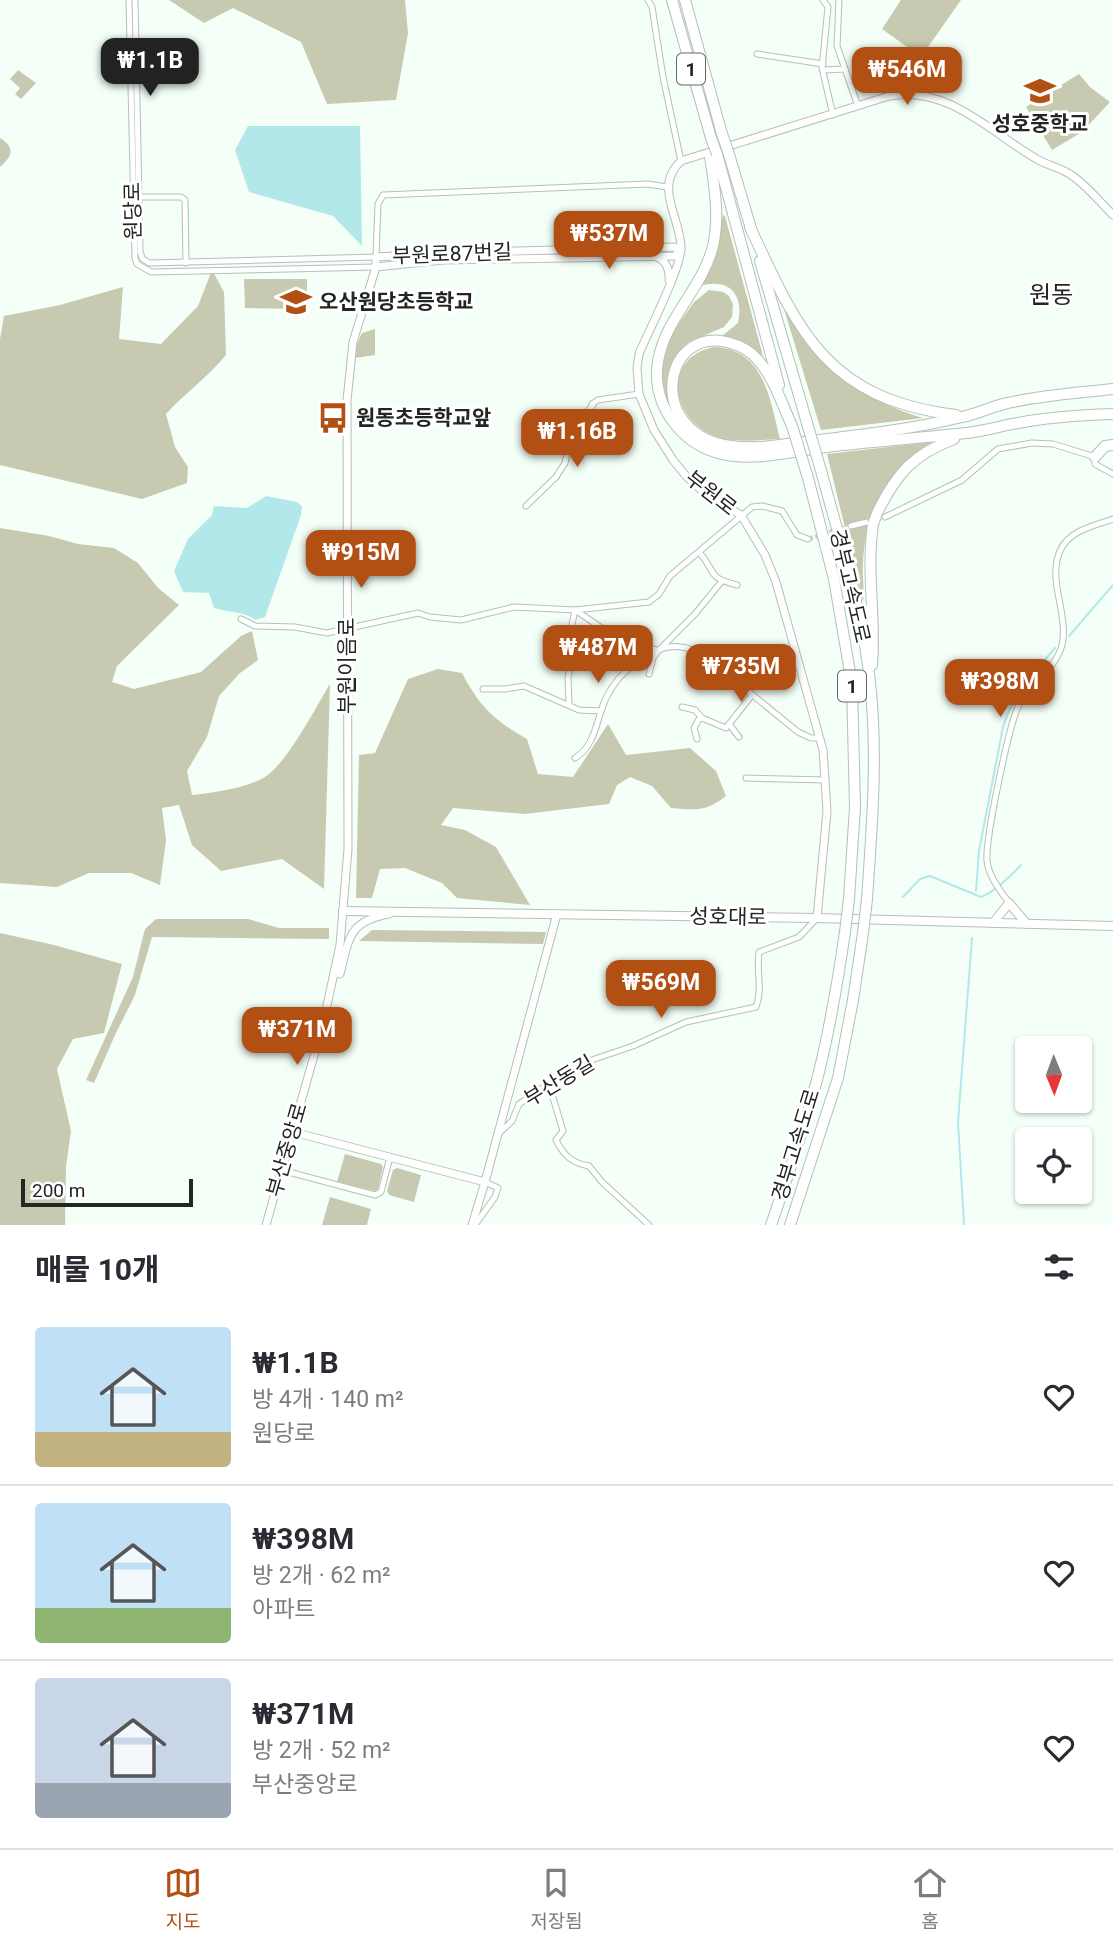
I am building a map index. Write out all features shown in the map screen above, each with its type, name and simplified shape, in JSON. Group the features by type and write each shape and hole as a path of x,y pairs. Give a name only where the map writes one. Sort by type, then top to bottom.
{"highway":[{"name":"1","path":"673,0 709,138 718,154"},
{"name":"경부고속도로","path":"685,0 722,134 718,154 772,362 808,478 834,579 852,684 855,807 845,932 818,1075 771,1225"},
{"name":"경부고속도로","path":"718,154 750,227 822,474 856,606 870,682 874,804 863,933 838,1078 790,1225"},
{"path":"718,154 713,246 698,280 665,334 658,355 659,394 676,427 689,439 705,448 732,455 755,456 970,433 1019,422 1113,414"},
{"path":"750,227 797,324 831,365 878,395 908,408 965,417"},
{"path":"792,426 766,371 757,358 740,345 720,340 710,341 689,349 676,366 672,387 676,408 687,425 701,438 738,447 769,446 912,428 965,417 1007,403 1113,388"},
{"path":"870,682 873,647 870,523 881,514 892,483 910,462 937,445 970,433"},
{"path":"1095,457 1105,446 1113,445"}],"main road":[{"path":"993,923 1009,903 1027,924"},
{"name":"성호대로","path":"343,911 817,918 1113,926"}],"street":[{"name":"원당로","path":"132,0 136,264 144,270 376,267"},
{"path":"648,0 652,7 663,77 681,161"},
{"path":"823,0 828,7 823,67 833,115"},
{"path":"839,0 837,46 858,106"},
{"path":"828,7 839,8"},
{"path":"757,54 845,69"},
{"path":"681,249 667,187 671,172 681,161 906,93 943,101 971,115 1038,160 1072,175 1113,215"},
{"path":"376,257 378,204 383,195 648,184 667,187"},
{"name":"원당로","path":"136,197 142,258 149,263 376,257"},
{"path":"136,197 181,197 184,200 186,263"},
{"name":"부원로87번길","path":"376,257 443,253 523,255 655,257 675,256 681,249 674,247 523,255 376,267"},
{"name":"부원로","path":"681,249 669,285 639,354 639,394 654,430 679,468 701,490 741,515 765,555 776,582 820,738 826,779 827,821 817,918"},
{"name":"부원이음로","path":"343,911 348,849 347,400 353,342 376,267 376,257"},
{"path":"655,257 662,259 666,265 670,274 669,285"},
{"path":"526,506 556,477 565,463 573,428 592,404 598,400 639,394"},
{"path":"881,514 962,480 998,449 1032,443 1052,444 1095,457 1099,468 1113,474"},
{"path":"241,619 266,628 295,627 327,633 418,613 461,620 514,607 575,610 649,602 659,594 670,576 752,507 778,509 785,515 797,535 808,539"},
{"path":"1009,903 988,867 987,850 1014,719 1025,696 1061,649 1063,632 1056,574 1059,552 1070,537 1078,532 1113,519"},
{"path":"851,526 870,523"},
{"path":"700,553 707,560 709,571 722,581 737,585"},
{"path":"649,674 653,658 658,651 695,614 722,581"},
{"path":"575,610 618,639 634,641 658,651"},
{"path":"569,705 571,628 575,610"},
{"path":"575,758 588,747 612,687 627,670 658,651 678,646 697,652 711,661 798,732 811,738 820,738"},
{"path":"483,688 505,690 524,686 579,710 601,711"},
{"path":"682,707 695,709 702,718 722,728 729,724 752,695"},
{"path":"697,740 694,729 702,718"},
{"path":"729,724 739,737"},
{"path":"746,778 826,779"},
{"name":"부산중앙로","path":"266,1225 337,970 343,911"},
{"path":"331,993 340,974 350,935 357,926 373,916 397,912"},
{"path":"473,1225 557,914"},
{"name":"부산동길","path":"497,1136 512,1121 519,1104 577,1065 633,1046 686,1022 756,1007 760,983 759,952 799,937 817,918"},
{"path":"549,1084 562,1123 563,1131 556,1140 563,1153 575,1163 589,1166 602,1182 649,1225"},
{"path":"293,1132 485,1182 498,1188 495,1197 473,1225"},
{"path":"281,1170 375,1195 380,1192 390,1157"}],"green space":[{"path":"169,0 405,0 408,33 396,100 327,104 301,42 233,8 204,23"},
{"path":"901,0 961,0 921,57 882,29"},
{"path":"18,70 36,83 21,99 15,94 20,88 10,79"},
{"path":"1079,74 1090,87 1110,102 1082,132 1052,150 1026,107"},
{"path":"0,138 8,145 10,152 0,167"},
{"path":"723,215 763,356 748,344 722,336 738,323 739,304 733,291 719,284 700,286 720,232"},
{"path":"212,270 224,292 226,355 166,414 175,447 188,467 187,483 142,499 0,465 0,339 4,316 60,305 123,287 119,339 161,344 198,306"},
{"path":"244,279 307,279 307,309 245,308"},
{"path":"709,290 723,292 729,296 733,304 732,317 724,327 687,343 678,356 670,406 661,387 661,368 668,339 694,302"},
{"path":"784,309 811,347 843,377 880,401 923,418 821,430"},
{"path":"375,329 375,355 355,358 362,333"},
{"path":"714,347 731,350 755,367 768,393 780,439 745,441 718,437 696,425 686,413 678,387 680,374 687,362 698,353"},
{"path":"932,442 916,453 890,479 874,509 865,544 863,602 827,454"},
{"path":"0,528 78,544 114,548 138,563 158,588 179,605 117,666 112,682 134,689 201,672 241,636 252,631 258,660 240,673 219,696 207,737 187,771 192,795 240,787 258,781 274,770 292,747 330,684 324,889 282,859 221,871 192,845 179,805 162,808 166,840 160,885 131,873 89,873 57,887 0,883"},
{"path":"438,669 462,673 489,712 527,739 538,774 573,777 608,724 626,755 690,748 716,771 726,796 700,809 671,808 652,786 630,777 617,785 609,804 525,814 453,808 441,825 465,830 496,847 530,905 457,898 442,883 405,868 380,869 372,898 356,898 359,755 375,753 408,679"},
{"path":"156,919 248,919 279,928 329,928 329,939 152,937 135,995 94,1083 86,1080 133,977 145,929"},
{"path":"372,930 546,932 543,944 359,941"},
{"path":"0,933 122,964 104,1033 73,1039 57,1069 71,1131 66,1166 65,1225 0,1225"},
{"path":"345,1154 381,1164 383,1167 378,1189 375,1191 337,1182"},
{"path":"397,1168 421,1175 414,1202 389,1195 387,1191 393,1170"},
{"path":"330,1197 371,1209 367,1225 322,1225"}],"water":[{"path":"248,126 360,126 362,246 333,216 249,192 235,150"},
{"path":"266,496 297,502 302,506 265,617 256,620 214,608 209,593 183,592 174,571 188,539 212,515 214,506 247,508"}],"waterway":[{"path":"1069,636 1113,585"},
{"path":"976,891 979,851 1003,727 1018,695 1055,648"},
{"path":"903,897 920,879 930,876 981,897 997,888 1021,865"},
{"path":"964,1225 958,1122 972,938"}],"tunnel":[{"path":"808,539 851,526"}],"place":[{"name":"성호중학교","path":"1040,91"},
{"name":"오산원당초등학교","path":"296,302"},
{"name":"원동초등학교앞","path":"333,418"}],"district":[{"name":"원동","path":"1051,295"}]}
